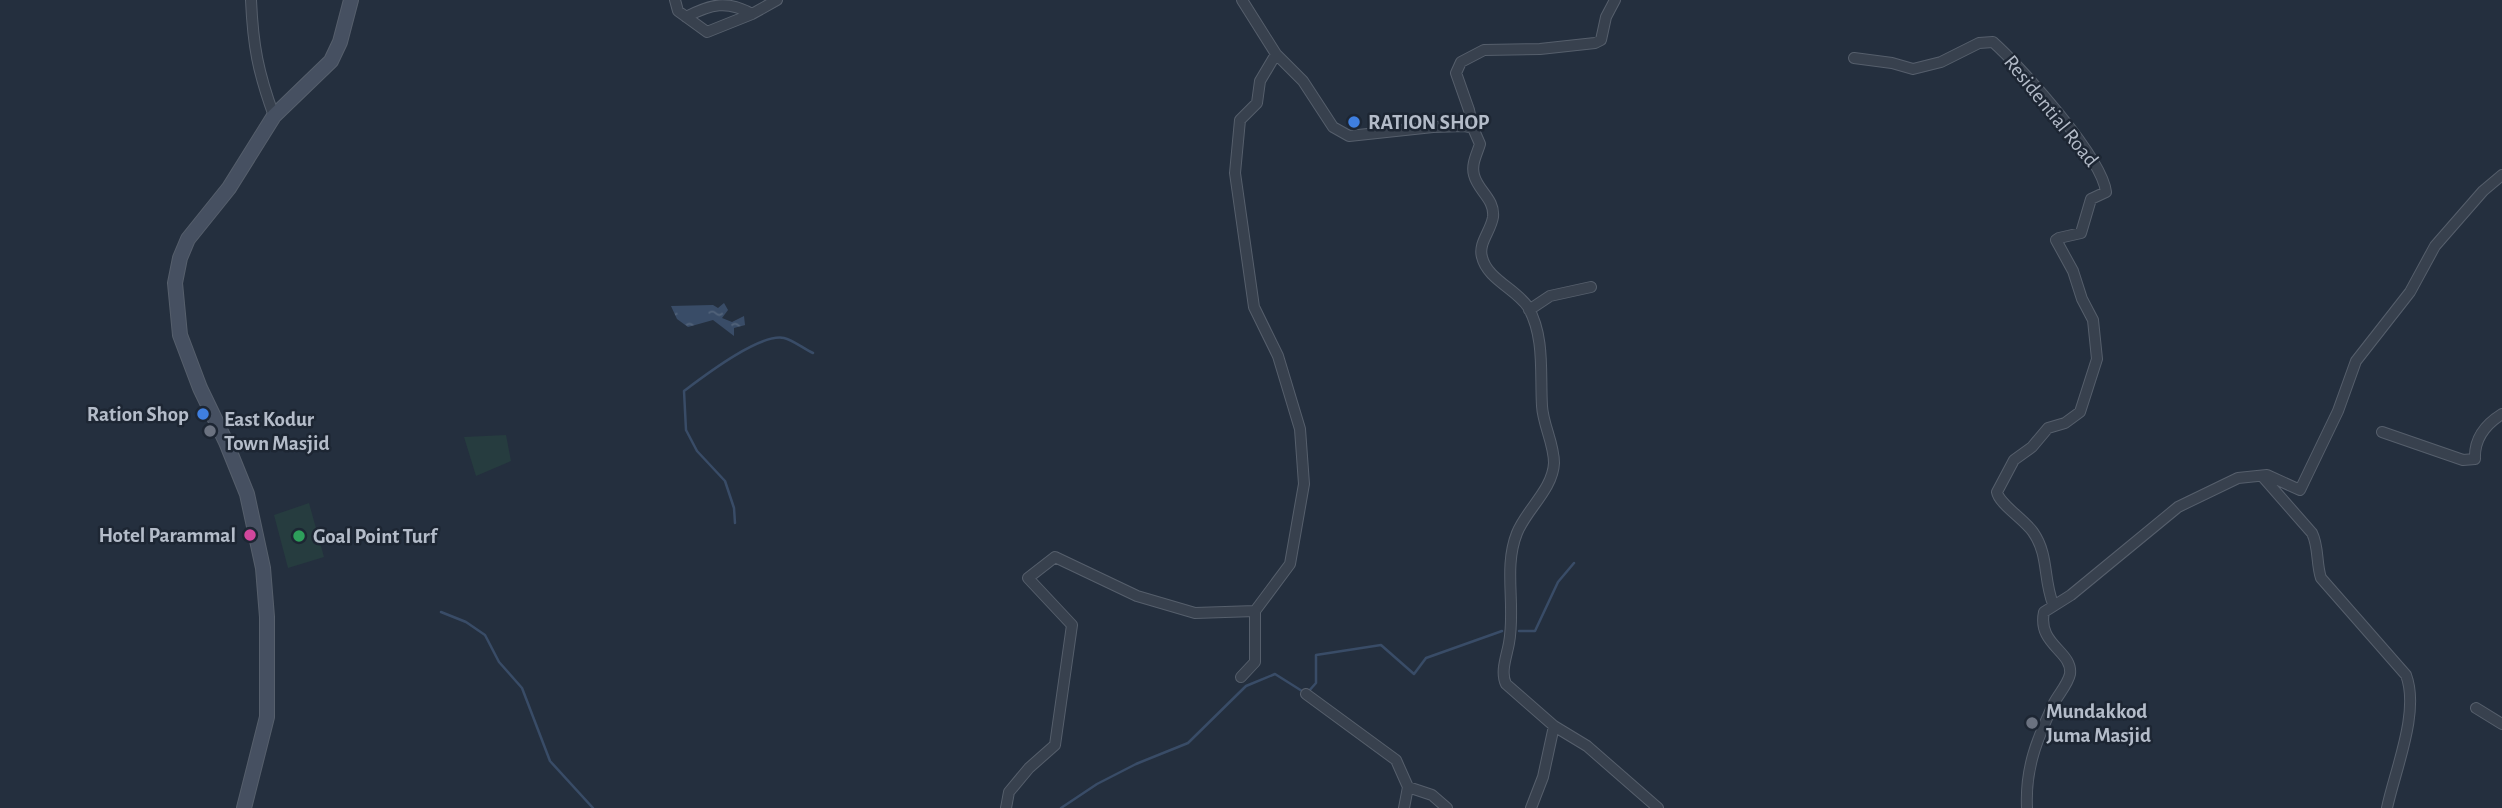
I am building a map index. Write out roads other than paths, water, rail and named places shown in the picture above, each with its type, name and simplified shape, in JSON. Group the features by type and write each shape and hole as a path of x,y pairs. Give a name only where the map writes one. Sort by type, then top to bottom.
{"main road":[{"path":"244,808 267,718 267,617 263,568 247,494 200,388 180,335 175,283 180,258 188,239 229,188 274,116 331,61 340,42 351,0"}],"street":[{"path":"251,0 253,39 260,78 274,116"},
{"path":"675,0 678,11 707,32 752,14 777,0"},
{"path":"1242,0 1276,54 1303,82 1333,127 1349,136 1433,127 1473,128"},
{"path":"1615,0 1606,17 1601,40 1595,43 1540,49 1484,50 1461,62 1455,73 1480,145 1474,159 1473,174 1492,208 1493,219 1482,245 1481,256 1489,270 1520,297 1529,310 1541,350 1542,407 1554,465 1549,480 1518,530 1512,549 1509,562 1512,602 1510,639 1503,677 1506,684 1554,726 1587,746 1658,808"},
{"path":"686,17 720,3 740,5 752,14"},
{"name":"Residential Road","path":"1854,58 1913,69 1941,62 1979,43 1993,42 2026,76 2087,150 2103,179 2106,192 2091,199 2081,233 2056,240 2073,271 2082,299 2093,320 2097,359 2080,412 2065,423 2048,428 2032,447 2014,460 1997,492 2000,502 2020,516 2045,554 2046,585 2053,604"},
{"path":"1241,677 1255,662 1255,611 1290,564 1304,484 1300,429 1278,356 1254,307 1234,173 1240,120 1257,103 1260,80 1276,54"},
{"path":"2027,808 2029,761 2054,703 2070,674 2068,663 2050,642 2044,630 2044,612 2071,595 2178,507 2238,478 2267,475 2300,489 2339,411 2356,361 2410,292 2435,246 2483,191 2502,175"},
{"path":"1529,310 1550,296 1591,287"},
{"path":"2382,432 2463,460 2475,459 2480,434 2491,421 2502,414"},
{"path":"2262,476 2312,533 2321,578 2406,675 2410,687 2409,720 2387,808"},
{"path":"1006,808 1009,792 1029,768 1055,744 1072,625 1028,578 1055,557 1137,596 1195,613 1255,611"},
{"path":"1306,694 1396,760 1408,787 1404,808"},
{"path":"2476,708 2502,724"},
{"path":"1531,808 1543,777 1554,726"},
{"path":"1408,787 1432,795 1447,808"}],"water":[{"path":"724,303 728,310 722,318 732,322 744,316 745,325 734,328 734,336 713,320 688,327 677,319 671,306 713,305 718,308"}],"waterway":[{"path":"735,523 734,508 725,481 697,451 686,430 684,391 732,357 774,338 787,339 813,353"},
{"path":"1519,631 1535,631 1558,582 1574,563"},
{"path":"441,612 466,622 485,635 499,662 522,688 550,761 593,808"},
{"path":"1308,692 1316,683 1316,655 1381,645 1414,674 1426,658 1502,631"},
{"path":"1061,808 1097,784 1136,764 1188,743 1246,686 1275,674 1302,691"}],"place":[{"name":"RATION SHOP","path":"1354,122"},
{"name":"Ration Shop","path":"203,414"},
{"name":"East Kodur Town Masjid","path":"210,431"},
{"name":"Hotel Parammal","path":"250,535"},
{"name":"Goal Point Turf","path":"299,536"},
{"name":"Mundakkod Juma Masjid","path":"2032,723"}]}
